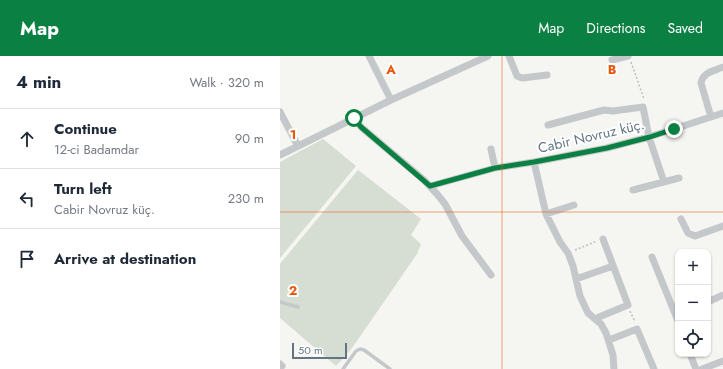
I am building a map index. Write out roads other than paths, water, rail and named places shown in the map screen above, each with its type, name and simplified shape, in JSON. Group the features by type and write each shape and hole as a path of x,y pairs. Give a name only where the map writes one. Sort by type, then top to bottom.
{"street":[{"path":"369,56 391,100"},
{"path":"509,56 517,76 522,78 547,75"},
{"path":"612,60 629,56"},
{"path":"280,155 391,100 485,57"},
{"path":"710,117 701,80 707,73 723,67"},
{"path":"548,125 604,110 613,111 643,107 650,137 664,182"},
{"path":"280,112 298,146"},
{"name":"Cabir Novruz küç.","path":"430,186 495,168 607,148 650,137 723,113"},
{"path":"354,118 361,127 430,186 445,204 462,236 490,275"},
{"path":"491,149 495,168"},
{"name":"Cabir Novruz küç.","path":"534,162 546,214 560,242 568,253 580,296 588,313 601,324 609,340 614,355 614,369"},
{"path":"633,190 679,178"},
{"path":"546,214 574,204"},
{"path":"681,219 688,233 695,236 723,226"},
{"path":"596,320 628,305 603,239"},
{"path":"652,257 675,314"},
{"path":"576,279 614,266"},
{"path":"711,301 723,295"},
{"path":"609,340 638,329 654,369"},
{"path":"691,357 696,369"},
{"path":"702,369 723,361"}],"lane":[{"path":"280,302 298,307"},
{"path":"343,369 356,351 360,349 364,350 390,369"}]}
